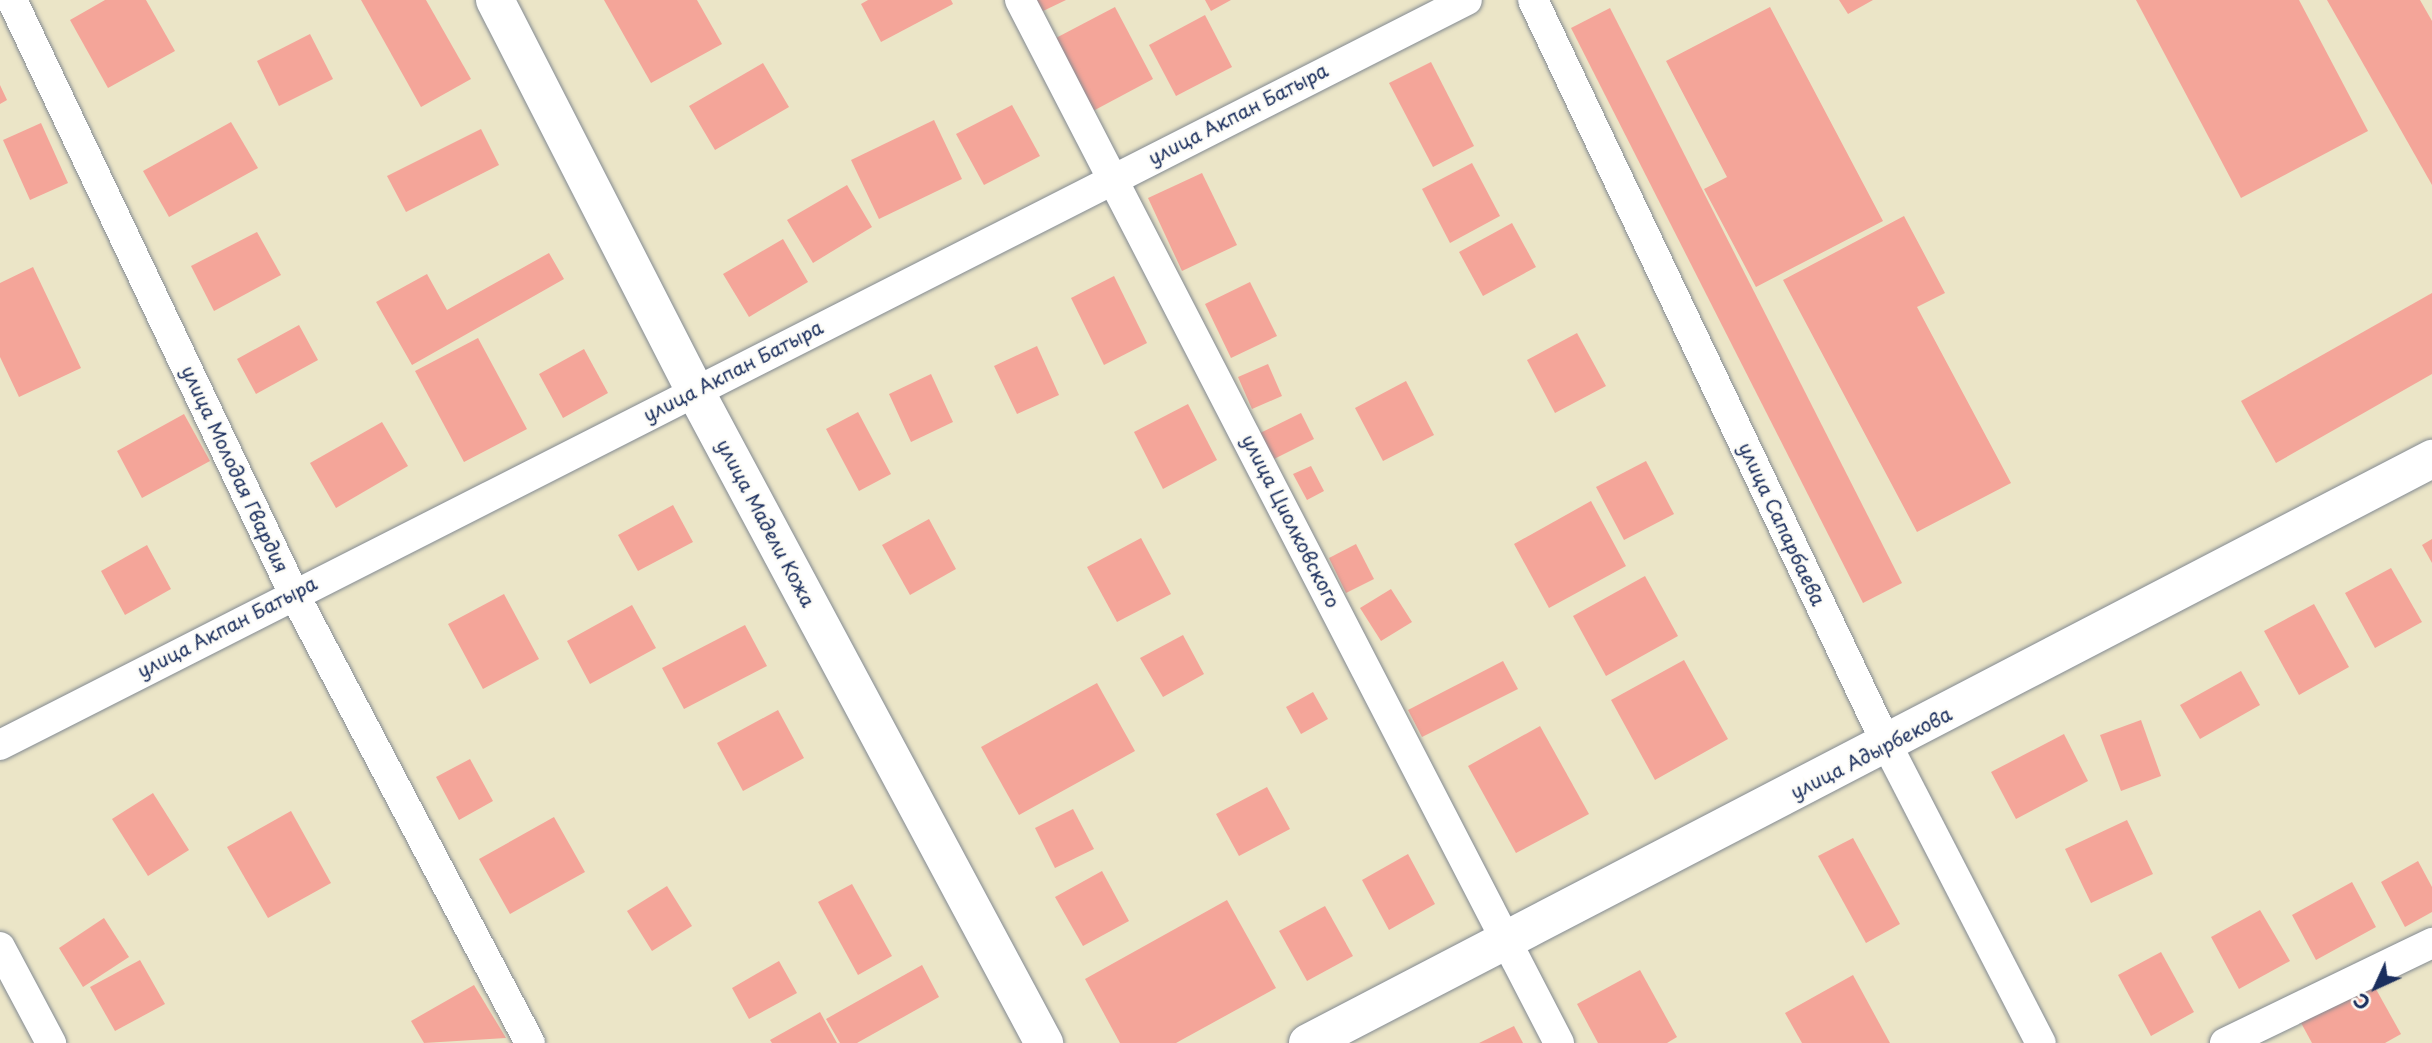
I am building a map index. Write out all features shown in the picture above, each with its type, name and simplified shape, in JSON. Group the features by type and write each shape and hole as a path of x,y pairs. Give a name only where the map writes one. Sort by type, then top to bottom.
{"main road":[{"name":"улица Мадели Кожа","path":"495,0 695,391 1044,1043"},
{"name":"улица Адырбекова","path":"1308,1043 1887,745 2432,459"}],"street":[{"name":"улица Молодая Гвардия","path":"12,0 293,592 530,1043"},
{"name":"улица Циолковского","path":"1020,0 1114,177 1559,1043"},
{"name":"улица Акпан Батыра","path":"0,746 293,592 1467,0"},
{"name":"улица Сапарбаева","path":"1533,0 1887,745 2040,1043"},
{"path":"2225,1043 2432,943"},
{"path":"0,947 51,1043"}],"building":[{"path":"105,0 146,0 175,51 108,88 70,20"},
{"path":"361,0 426,0 471,79 421,107"},
{"path":"604,0 697,0 722,44 651,83"},
{"path":"868,0 951,0 953,4 881,42 861,4"},
{"path":"1036,0 1066,0 1041,12"},
{"path":"1205,0 1231,0 1211,11"},
{"path":"1839,0 1873,0 1848,14"},
{"path":"2136,0 2299,0 2368,131 2241,198"},
{"path":"2327,0 2420,0 2432,21 2432,185"},
{"path":"1115,7 1153,79 1093,111 1054,39"},
{"path":"1770,7 1883,221 1756,287 1704,189 1727,177 1666,61"},
{"path":"1610,8 1902,583 1863,603 1571,28"},
{"path":"1205,15 1232,67 1176,96 1149,45"},
{"path":"310,34 333,79 279,106 257,61"},
{"path":"1431,62 1474,146 1433,167 1389,83"},
{"path":"763,63 789,107 715,150 689,106"},
{"path":"0,85 7,100 0,104"},
{"path":"1012,105 1040,156 984,185 956,134"},
{"path":"934,120 962,179 879,219 851,160"},
{"path":"231,122 258,168 169,217 143,171"},
{"path":"41,123 68,183 30,200 3,140"},
{"path":"481,129 499,165 406,212 387,176"},
{"path":"1472,163 1500,216 1450,243 1422,189"},
{"path":"1202,173 1237,245 1182,271 1148,198"},
{"path":"847,185 872,227 813,263 787,220"},
{"path":"1904,216 1945,293 1917,307 2011,483 1917,532 1783,280"},
{"path":"1512,223 1536,267 1483,296 1459,252"},
{"path":"257,232 281,275 214,311 191,266"},
{"path":"783,239 808,282 749,317 723,274"},
{"path":"549,253 564,279 412,365 376,302 427,274 447,310"},
{"path":"33,267 81,368 19,397 0,357 0,283"},
{"path":"1114,276 1147,343 1104,365 1071,298"},
{"path":"1250,282 1277,336 1231,358 1205,304"},
{"path":"2432,293 2432,374 2276,463 2241,401"},
{"path":"299,325 318,360 256,394 237,359"},
{"path":"1577,333 1606,386 1555,413 1527,360"},
{"path":"478,338 527,429 464,462 415,371"},
{"path":"1037,346 1059,395 1017,414 994,366"},
{"path":"584,349 608,393 563,418 539,374"},
{"path":"1268,364 1282,396 1252,409 1238,377"},
{"path":"931,374 953,422 911,442 889,394"},
{"path":"1406,381 1434,435 1383,461 1355,408"},
{"path":"1188,404 1217,460 1163,489 1134,432"},
{"path":"858,412 891,474 859,491 826,429"},
{"path":"1301,413 1314,439 1270,461 1258,434"},
{"path":"184,414 210,461 142,498 117,451"},
{"path":"382,422 408,466 336,508 310,463"},
{"path":"1646,461 1674,514 1624,540 1596,487"},
{"path":"1311,466 1324,491 1307,500 1293,474"},
{"path":"1591,501 1626,566 1549,608 1514,544"},
{"path":"673,505 693,542 638,571 618,535"},
{"path":"929,519 956,569 910,595 882,545"},
{"path":"1141,538 1171,594 1117,622 1087,567"},
{"path":"2432,539 2432,563 2422,545"},
{"path":"1356,544 1374,579 1346,593 1329,558"},
{"path":"147,545 171,589 125,615 101,571"},
{"path":"2391,568 2422,622 2375,648 2345,593"},
{"path":"1645,576 1678,636 1606,676 1573,616"},
{"path":"1391,589 1412,622 1381,641 1360,608"},
{"path":"504,594 539,659 483,689 448,624"},
{"path":"2314,604 2349,667 2299,695 2264,631"},
{"path":"632,605 656,648 590,684 567,641"},
{"path":"745,625 767,666 684,709 662,668"},
{"path":"1183,635 1204,674 1163,697 1140,658"},
{"path":"1684,660 1728,739 1655,780 1611,700"},
{"path":"1503,661 1518,689 1422,737 1408,710"},
{"path":"2241,671 2260,705 2200,739 2180,705"},
{"path":"1097,683 1135,751 1019,815 981,747"},
{"path":"1313,692 1328,719 1301,734 1286,707"},
{"path":"778,710 804,758 743,791 717,743"},
{"path":"2141,720 2161,776 2121,791 2100,735"},
{"path":"1540,726 1589,814 1516,853 1468,766"},
{"path":"2064,734 2088,781 2016,819 1991,772"},
{"path":"470,759 493,801 459,820 436,777"},
{"path":"1267,787 1290,829 1239,856 1216,814"},
{"path":"153,793 189,850 148,876 112,819"},
{"path":"1073,809 1094,849 1055,868 1035,828"},
{"path":"291,811 331,883 268,918 227,847"},
{"path":"554,817 585,872 510,914 479,859"},
{"path":"2127,820 2153,874 2091,903 2065,849"},
{"path":"1853,838 1900,924 1866,943 1818,856"},
{"path":"1408,854 1435,904 1389,930 1362,880"},
{"path":"2418,861 2432,887 2432,912 2405,927 2381,882"},
{"path":"1102,871 1129,921 1083,946 1055,897"},
{"path":"2352,882 2376,927 2316,960 2292,915"},
{"path":"852,884 892,956 858,975 818,902"},
{"path":"667,886 692,926 652,951 627,911"},
{"path":"1227,900 1276,988 1176,1043 1120,1043 1085,979"},
{"path":"1325,906 1353,956 1307,981 1279,931"},
{"path":"2260,910 2290,961 2239,989 2211,937"},
{"path":"104,918 129,957 83,987 59,948"},
{"path":"2161,952 2194,1012 2151,1036 2118,975"},
{"path":"140,960 165,1004 115,1031 90,987"},
{"path":"779,961 797,993 749,1019 732,988"},
{"path":"922,965 939,997 857,1043 840,1043 826,1019"},
{"path":"1640,970 1677,1037 1667,1043 1598,1043 1577,1004"},
{"path":"1853,975 1890,1043 1802,1043 1785,1013"},
{"path":"2372,982 2401,1034 2385,1043 2312,1043 2300,1021"},
{"path":"474,985 506,1038 424,1043 411,1021"},
{"path":"820,1012 837,1043 772,1043 770,1040"},
{"path":"1514,1026 1523,1043 1479,1043"}]}
